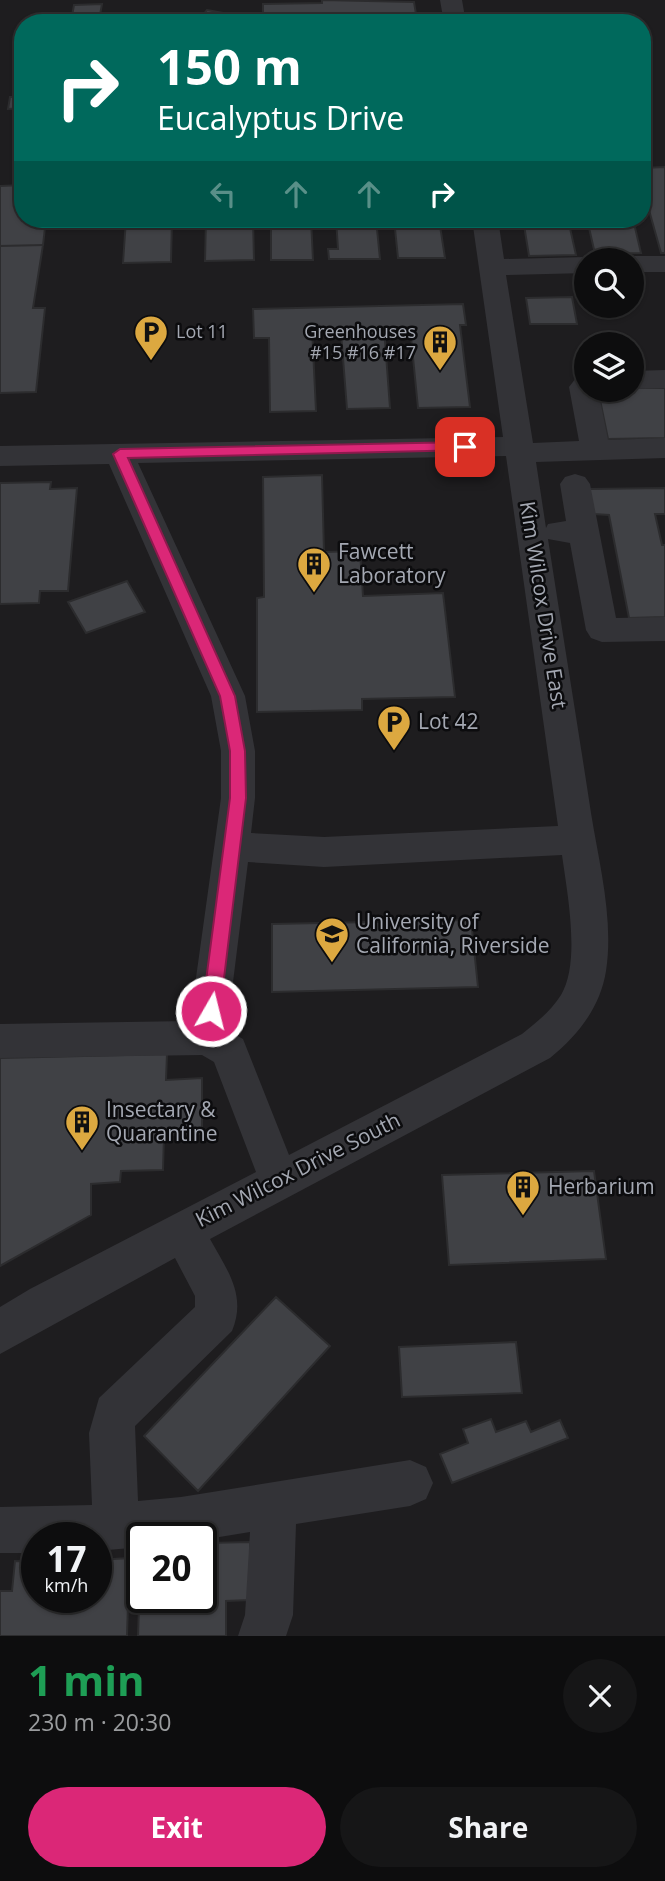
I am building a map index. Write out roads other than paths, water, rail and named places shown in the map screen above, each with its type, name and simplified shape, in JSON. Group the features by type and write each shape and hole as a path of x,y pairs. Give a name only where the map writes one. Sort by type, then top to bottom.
{"street":[{"name":"Kim Wilcox Drive East","path":"487,228 590,936 589,961 581,992"},
{"path":"644,264 665,264"},
{"path":"494,267 574,265"},
{"path":"644,288 665,287"},
{"path":"539,290 574,289"},
{"path":"644,380 665,379"},
{"path":"586,402 594,450"},
{"path":"0,456 665,448"},
{"path":"120,454 228,696 237,751 238,798 207,1038"},
{"path":"575,484 602,630 665,629"},
{"path":"531,532 583,532"},
{"path":"232,847 324,852 578,841"},
{"name":"Kim Wilcox Drive South","path":"0,1332 45,1304 183,1230 536,1046 566,1019 581,992"},
{"path":"0,1041 207,1038 229,1051 279,1180"},
{"path":"116,1526 111,1433 116,1414 217,1316 216,1293 183,1230"},
{"path":"0,1531 79,1530 181,1520 410,1483"},
{"path":"262,1636 269,1615 274,1504"}],"place":[{"name":"Lot 11","path":"151,362"},
{"name":"Greenhouses #15 #16 #17","path":"440,372"},
{"name":"Fawcett Laboratory","path":"314,594"},
{"name":"Lot 42","path":"394,752"},
{"name":"University of California, Riverside","path":"332,964"},
{"name":"Insectary & Quarantine","path":"82,1152"},
{"name":"Herbarium","path":"523,1217"}]}
